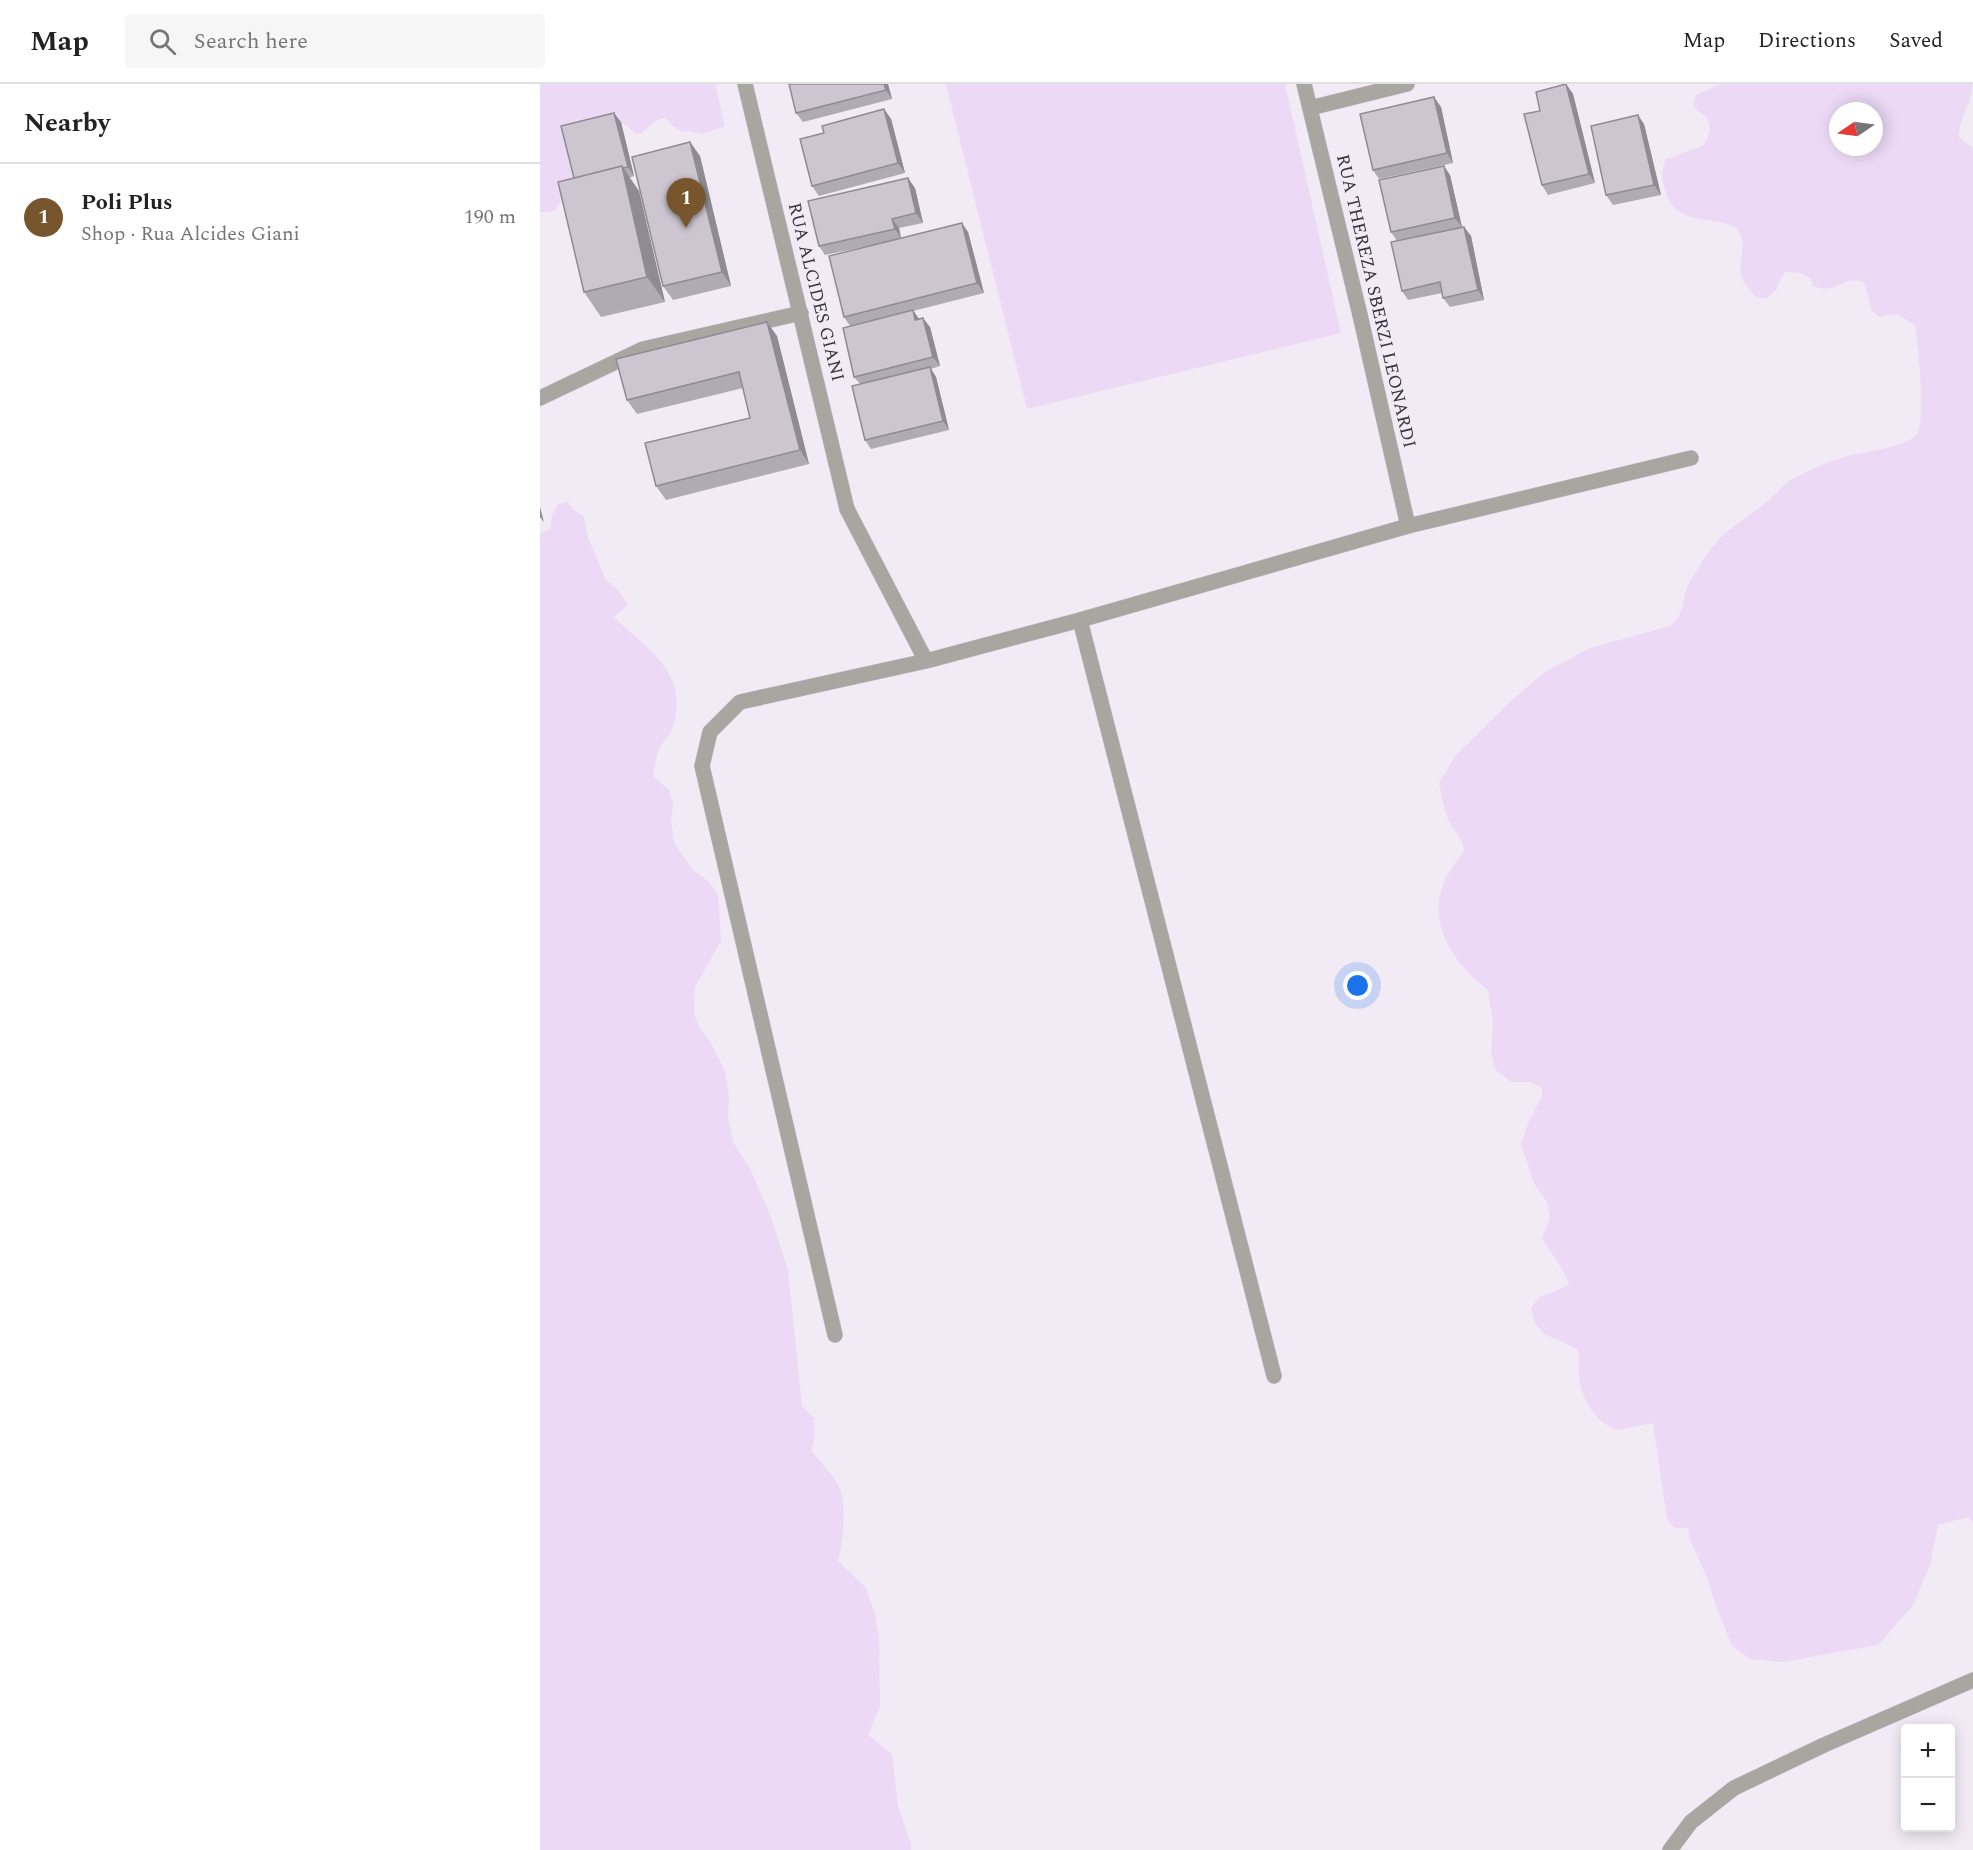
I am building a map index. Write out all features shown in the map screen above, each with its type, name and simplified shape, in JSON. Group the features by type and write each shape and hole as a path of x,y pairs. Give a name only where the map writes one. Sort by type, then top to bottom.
{"street":[{"name":"RUA ALCIDES GIANI","path":"745,84 847,509 926,661"},
{"name":"RUA THEREZA SBERZI LEONARDI","path":"1304,84 1408,526"},
{"path":"1310,108 1407,84"},
{"path":"540,398 644,349 801,313"},
{"path":"835,1335 702,766 710,732 740,702 926,661 1080,620 1408,526 1692,458"},
{"path":"1080,620 1274,1376"},
{"path":"1670,1850 1691,1822 1734,1788 1973,1680"}],"shaded area":[{"path":"540,84 715,84 725,126 703,134 683,132 665,118 637,134 621,122 581,190 561,201 555,210 540,212"},
{"path":"946,84 1285,84 1341,333 1027,409"},
{"path":"1721,84 1972,84 1959,138 1973,148 1973,1523 1968,1517 1938,1525 1930,1565 1913,1605 1878,1645 1782,1662 1750,1659 1732,1646 1707,1577 1690,1540 1688,1528 1675,1528 1667,1520 1653,1423 1617,1430 1602,1421 1588,1405 1582,1392 1577,1349 1545,1334 1535,1323 1531,1308 1539,1297 1569,1284 1542,1238 1550,1219 1548,1204 1534,1183 1521,1144 1529,1121 1542,1096 1542,1088 1531,1082 1511,1082 1496,1070 1491,1052 1493,1023 1488,990 1465,969 1455,956 1441,928 1439,914 1439,898 1444,882 1464,850 1447,815 1439,783 1456,755 1512,700 1545,672 1590,648 1670,626 1682,610 1690,581 1717,541 1790,481 1834,460 1912,439 1920,427 1920,382 1915,325 1896,314 1879,317 1872,311 1864,282 1850,281 1828,289 1813,286 1811,279 1801,273 1786,272 1779,281 1777,289 1766,299 1756,297 1744,283 1740,270 1743,242 1738,229 1728,224 1686,215 1670,202 1662,178 1666,159 1703,146 1708,138 1710,129 1708,119 1693,106 1696,95"},
{"path":"568,502 584,517 587,535 606,580 619,591 628,605 614,617 663,665 676,694 672,730 659,749 653,776 669,790 673,804 671,820 674,843 693,870 708,881 718,894 721,941 695,987 694,1014 725,1071 729,1097 728,1116 733,1142 750,1169 770,1214 788,1270 802,1406 814,1418 815,1437 811,1450 834,1479 842,1499 843,1532 838,1561 866,1588 876,1618 879,1638 880,1706 868,1735 892,1754 898,1806 911,1850 540,1850 540,534 551,529 552,514 558,504"}],"building":[{"path":"789,84 884,84 886,90 796,113"},
{"path":"1566,84 1589,174 1542,185 1524,114 1540,111 1536,92"},
{"path":"1434,97 1447,153 1373,170 1360,114"},
{"path":"884,109 898,163 812,186 800,139 824,133 822,126"},
{"path":"614,113 628,167 623,168 622,166 574,178 561,126"},
{"path":"1638,115 1654,185 1606,195 1591,126"},
{"path":"690,142 722,272 663,286 632,157"},
{"path":"622,166 647,277 584,292 558,182"},
{"path":"1444,166 1455,218 1391,232 1379,180"},
{"path":"908,178 916,213 892,219 895,229 819,246 808,201"},
{"path":"962,223 977,283 844,317 829,256"},
{"path":"1464,227 1478,290 1443,298 1440,282 1402,291 1391,242"},
{"path":"913,310 915,320 923,318 933,357 854,377 843,328"},
{"path":"767,322 800,450 656,486 645,443 750,418 739,372 627,400 616,359"},
{"path":"930,367 943,421 865,440 852,386"}],"place":[{"name":"Poli Plus","path":"686,228"}]}
